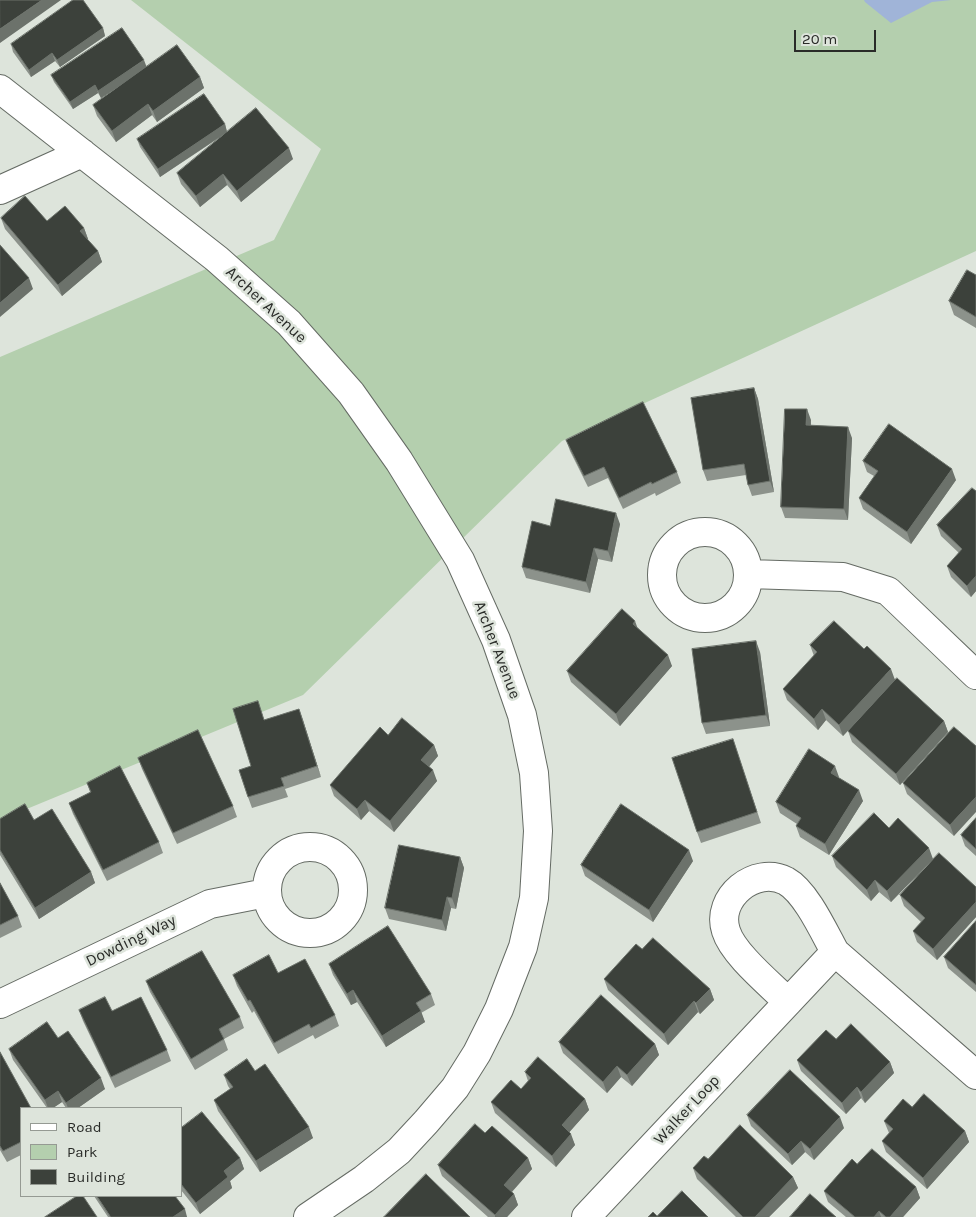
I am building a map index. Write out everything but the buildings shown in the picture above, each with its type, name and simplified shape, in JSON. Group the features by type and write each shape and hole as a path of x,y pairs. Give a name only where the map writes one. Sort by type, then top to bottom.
{"street":[{"name":"Archer Avenue","path":"0,89 217,259 289,323 351,393 399,461 460,560 496,640 522,715 534,773 537,822 534,898 523,947 499,1009 477,1053 455,1088 426,1122 399,1150 364,1179 308,1217"},
{"path":"0,190 82,153"},
{"path":"748,574 843,576 888,591 976,674"},
{"path":"788,1002 734,948 725,930 725,911 733,893 748,881 767,877 786,881 801,893 835,952 976,1076"},
{"name":"Dowding Way","path":"0,1004 210,904 266,893"},
{"name":"Walker Loop","path":"586,1217 835,952"}],"green space":[{"path":"131,0 976,0 976,251 562,441 303,695 0,820 0,357 274,240 321,149"}],"water":[{"path":"864,0 951,0 932,2 891,23"}]}
